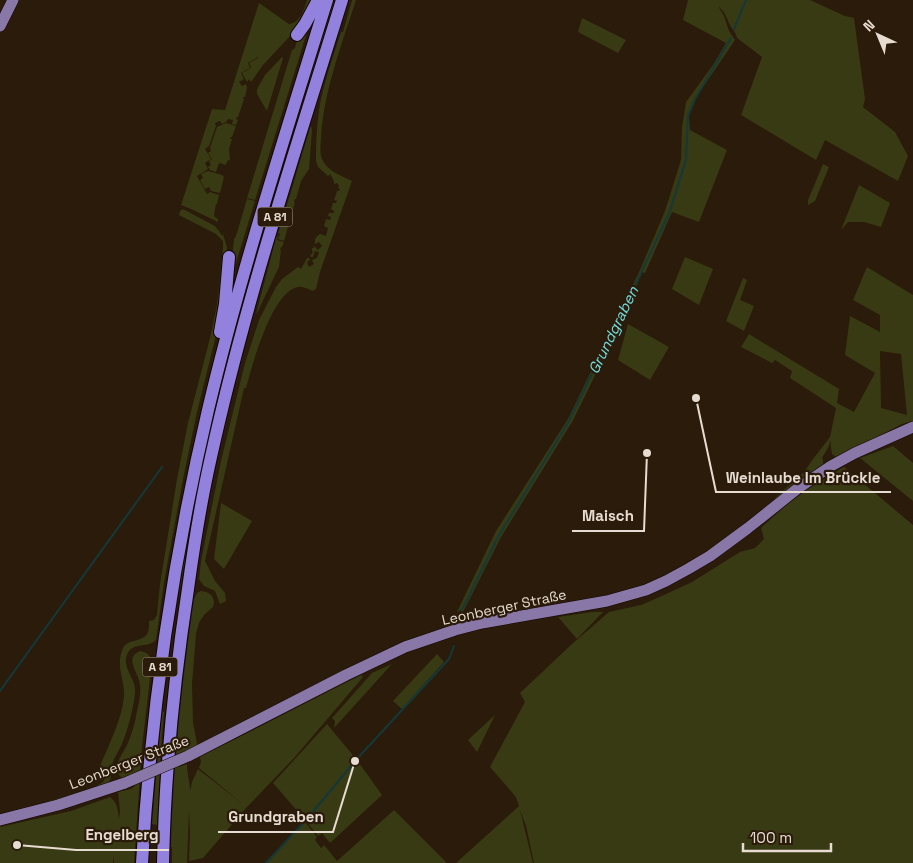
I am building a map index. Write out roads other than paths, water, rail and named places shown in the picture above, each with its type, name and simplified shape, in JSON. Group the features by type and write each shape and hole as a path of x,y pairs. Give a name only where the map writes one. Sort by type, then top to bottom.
{"highway":[{"path":"296,35 305,24 318,0"},
{"name":"A 81","path":"142,863 152,740 162,650 180,538 194,473 220,362 258,223 328,0"},
{"name":"A 81","path":"163,863 165,798 178,656 201,506 212,452 242,330 342,0"},
{"path":"318,103 327,48"},
{"path":"220,362 219,336 225,304 229,257"},
{"path":"228,387 251,330"}],"main road":[{"path":"0,26 13,0"},
{"name":"Leonberger Straße","path":"0,820 58,805 125,783 188,756 405,647 455,630 607,601 646,590 688,570 710,556 797,489 831,466 913,427"}],"waterway":[{"name":"Grundgraben","path":"734,29 746,0"},
{"name":"Grundgraben","path":"462,610 498,537 568,423 642,271 670,211 686,160 688,116 695,99 731,38"},
{"path":"0,691 162,467"},
{"name":"Grundgraben","path":"266,863 308,818 355,761 449,659 454,646"}],"place":[{"name":"Weinlaube Im Brückle","path":"696,398"},
{"name":"Maisch","path":"647,453"},
{"name":"Grundgraben","path":"355,761"},
{"name":"Engelberg","path":"17,845"}]}
